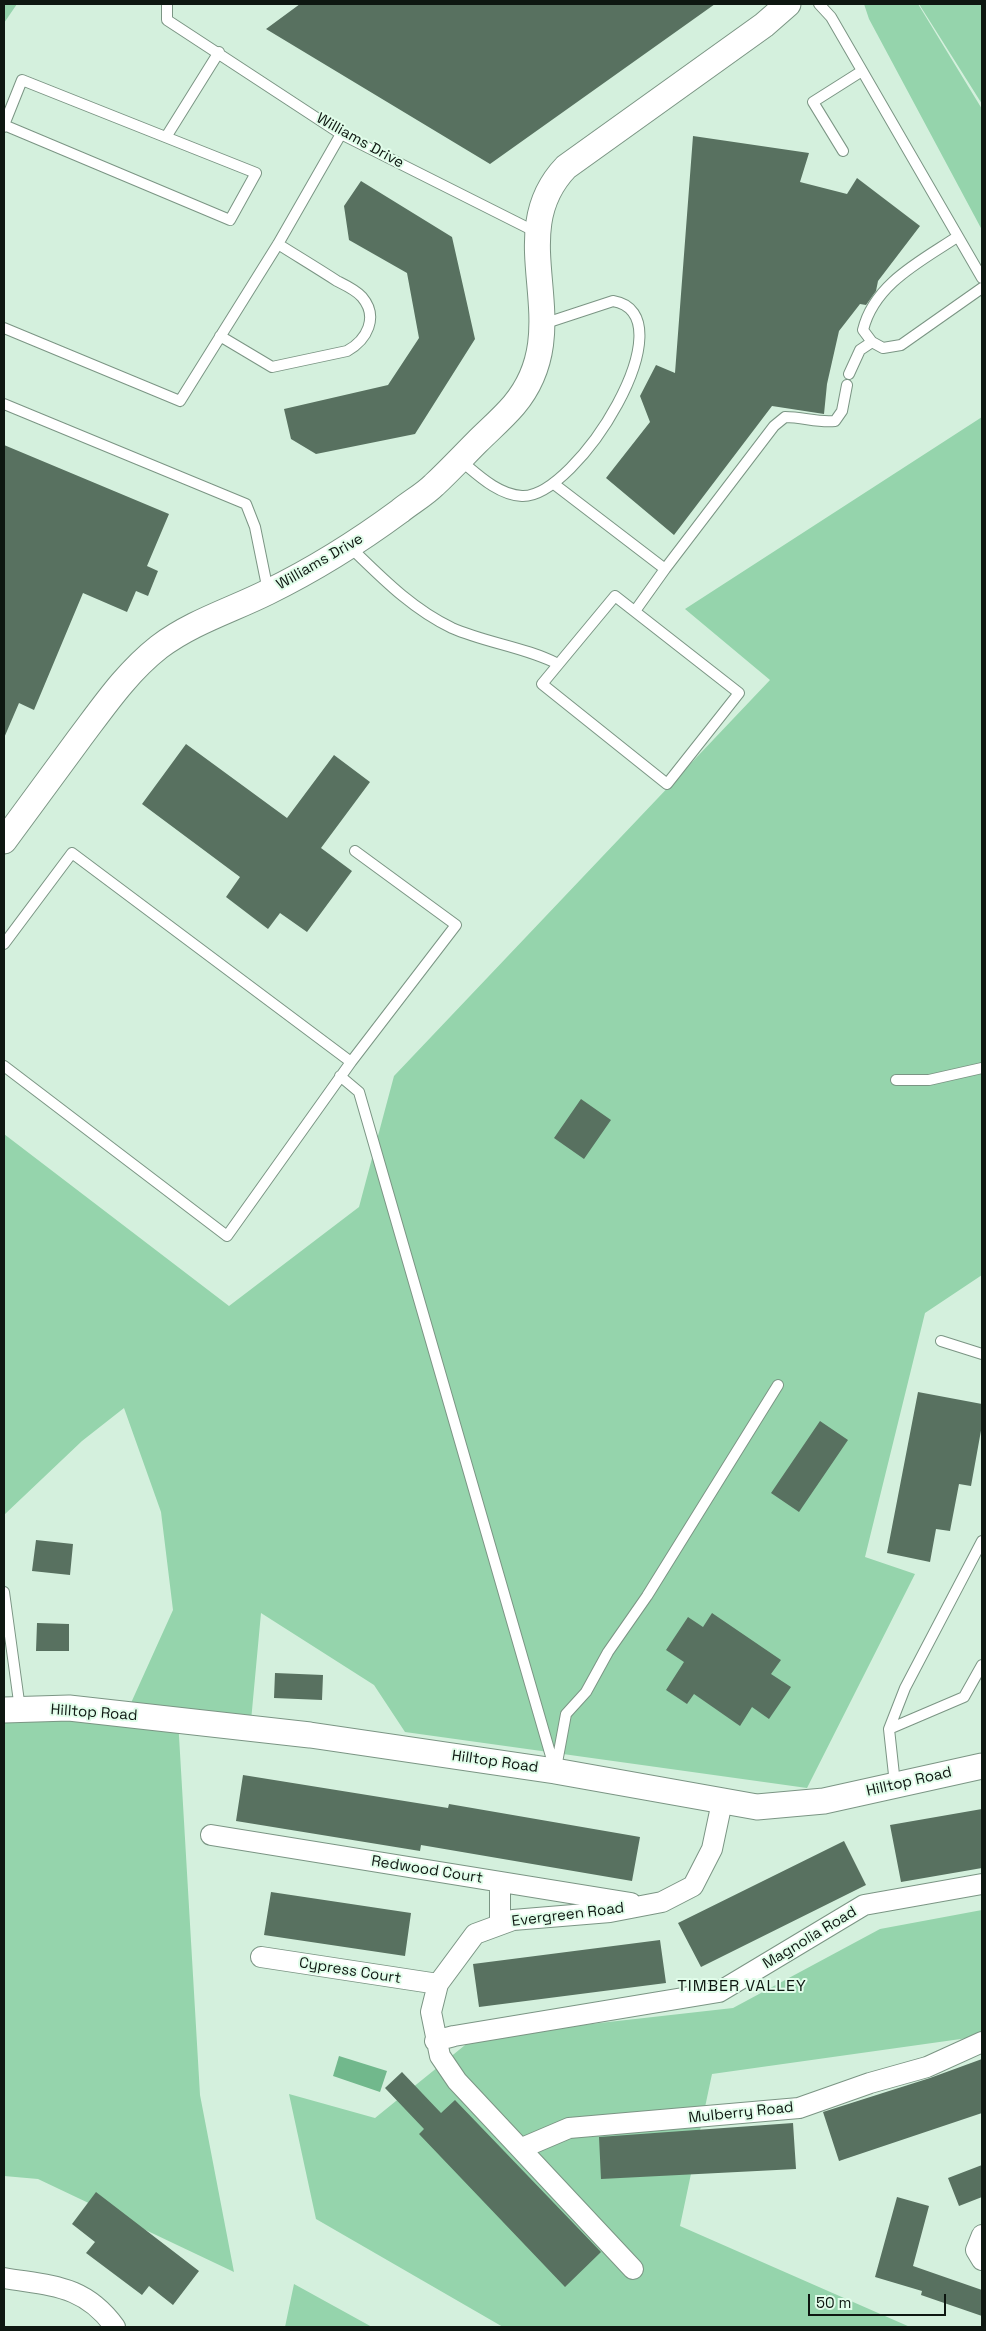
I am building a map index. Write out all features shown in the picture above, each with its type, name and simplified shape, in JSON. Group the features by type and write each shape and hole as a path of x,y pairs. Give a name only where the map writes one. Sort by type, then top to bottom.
{"street":[{"name":"Williams Drive","path":"4,841 110,695 132,671 160,647 192,627 268,592 350,546 432,487 514,405 528,384 537,362 543,324 536,232 539,211 546,192 566,166 764,24 788,4"},
{"name":"Hilltop Road","path":"12,1710 69,1708 310,1735 555,1771 758,1807 792,1806 824,1801 982,1766"},
{"name":"Evergreen Road","path":"633,2269 522,2148 457,2081 440,2056 435,2041 431,2012 438,1984 475,1934 513,1920 610,1912 662,1902 692,1886 712,1848 722,1802"},
{"name":"Redwood Court","path":"211,1835 643,1905"},
{"path":"500,1882 500,1924"},
{"name":"Magnolia Road","path":"435,2041 454,2036 719,1992 864,1905 982,1884"},
{"name":"Cypress Court","path":"261,1957 438,1984"},
{"name":"Mulberry Road","path":"522,2148 569,2128 799,2108 870,2083 927,2067 982,2042"},
{"path":"982,2235 976,2250 982,2260"},
{"path":"4,2278 56,2285 76,2293 92,2304 115,2327"}],"lane":[{"name":"Williams Drive","path":"167,4 167,20 219,52 342,134 536,232"},
{"path":"819,4 832,17 982,278"},
{"path":"166,137 219,52"},
{"path":"843,151 813,102 862,71"},
{"path":"22,80 256,173 230,220 4,126 22,80"},
{"path":"4,328 180,401 278,244 342,134"},
{"path":"957,237 889,285 878,298 866,318 864,330 872,342 883,348 901,345 982,288"},
{"path":"220,336 272,367 347,351 357,346 366,335 370,322 370,313 361,295 278,244"},
{"path":"460,459 483,479 506,492 521,496 534,494 554,484 607,422 622,397 640,346 640,330 636,315 621,302 613,301 543,324"},
{"path":"849,374 860,350 872,342"},
{"path":"635,611 774,426 785,417 799,417 821,423 835,421 842,411 847,385"},
{"path":"4,404 246,504 254,527 268,592"},
{"path":"554,484 665,569"},
{"path":"350,546 387,583 428,615 454,628 544,657 558,664"},
{"path":"615,596 739,693 667,784 542,684 558,664 615,596"},
{"path":"4,1066 227,1236 340,1076 456,925 355,850"},
{"path":"4,944 72,853 351,1062"},
{"path":"896,1080 929,1080 982,1068"},
{"path":"340,1076 359,1092 555,1771"},
{"path":"942,1341 982,1354"},
{"path":"555,1771 566,1714 586,1692 608,1652 647,1596 778,1385"},
{"path":"895,1785 889,1729 905,1688 982,1541"},
{"path":"4,1592 12,1710"},
{"path":"889,1729 964,1697 982,1665"}],"shaded area":[{"path":"4,4 17,4 4,23"},
{"path":"864,4 918,4 982,109 982,230 869,19"},
{"path":"919,4 982,4 982,104"},
{"path":"982,417 982,1275 925,1313 865,1557 915,1574 807,1788 405,1732 374,1685 261,1613 251,1721 178,1719 200,2095 234,2272 38,2179 4,2176 4,1720 126,1714 173,1610 161,1512 124,1408 82,1441 4,1515 4,1134 229,1306 359,1207 394,1076 770,680 685,609"},
{"path":"982,1910 982,2036 712,2074 680,2226 910,2327 503,2327 316,2219 289,2094 375,2118 475,2037 733,2008 880,1929"},
{"path":"339,2056 387,2071 380,2092 333,2076"},
{"path":"294,2284 372,2327 285,2327"}],"building":[{"path":"300,4 715,4 490,164 266,29"},
{"path":"693,136 809,153 800,182 847,194 857,178 920,226 878,281 876,291 866,305 860,304 839,331 827,384 824,414 772,406 674,535 606,478 650,422 640,396 656,365 675,373"},
{"path":"361,181 452,237 475,339 415,434 316,454 291,439 284,409 388,385 419,338 407,273 349,240 344,206"},
{"path":"4,445 169,514 147,566 158,571 148,596 136,591 127,612 83,593 34,710 19,703 4,738"},
{"path":"186,744 287,818 334,755 370,782 321,848 352,871 307,932 280,913 268,929 226,897 240,877 142,804"},
{"path":"581,1099 611,1120 584,1159 554,1138"},
{"path":"918,1392 982,1404 982,1425 971,1486 959,1484 950,1531 936,1529 930,1562 887,1553"},
{"path":"820,1421 848,1440 799,1512 771,1493"},
{"path":"36,1540 73,1544 70,1575 32,1571"},
{"path":"712,1613 781,1660 771,1674 791,1687 769,1719 752,1707 740,1726 694,1694 687,1704 666,1690 684,1662 666,1650 688,1617 703,1627"},
{"path":"37,1623 69,1624 69,1651 36,1651"},
{"path":"275,1673 323,1675 322,1700 274,1698"},
{"path":"243,1775 448,1808 449,1804 640,1837 632,1881 421,1845 420,1851 236,1821"},
{"path":"982,1809 982,1868 901,1882 890,1825"},
{"path":"844,1841 866,1885 701,1967 678,1923"},
{"path":"271,1892 411,1913 405,1956 264,1935"},
{"path":"660,1940 666,1983 479,2007 473,1964"},
{"path":"982,2059 982,2113 839,2161 823,2112 930,2078"},
{"path":"402,2072 441,2113 455,2100 601,2252 565,2287 419,2134 424,2129 385,2088"},
{"path":"793,2123 796,2169 601,2179 599,2137"},
{"path":"982,2165 982,2197 959,2206 948,2178"},
{"path":"96,2192 199,2271 173,2305 149,2286 142,2295 86,2253 95,2242 72,2224"},
{"path":"897,2197 929,2206 913,2266 982,2290 982,2316 921,2295 922,2291 875,2277"}],"district":[{"name":"TIMBER VALLEY","path":"742,1987"}]}
